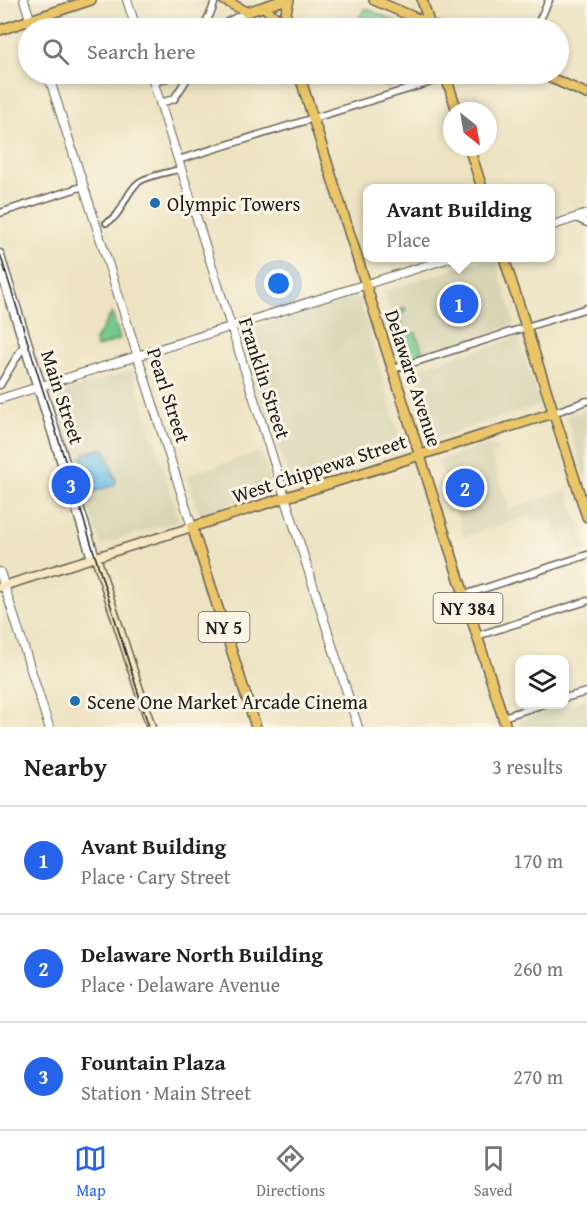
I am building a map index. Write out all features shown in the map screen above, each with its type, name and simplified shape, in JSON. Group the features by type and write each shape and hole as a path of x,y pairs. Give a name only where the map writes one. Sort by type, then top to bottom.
{"main road":[{"path":"47,18 91,0"},
{"path":"224,0 247,12 284,0"},
{"path":"286,18 290,0"},
{"path":"374,0 413,18"},
{"path":"422,0 429,18"},
{"path":"264,7 276,18"},
{"path":"0,30 18,27"},
{"name":"Delaware Avenue","path":"302,84 506,727"},
{"path":"449,84 454,102"},
{"path":"564,84 587,94"},
{"path":"472,156 480,184"},
{"path":"505,262 587,518"},
{"name":"West Chippewa Street","path":"2,586 553,413"},
{"name":"Pearl Street","path":"192,527 256,727"},
{"name":"Main Street","path":"94,557 147,725"}],"street":[{"path":"24,0 30,18"},
{"path":"127,0 133,18"},
{"path":"208,18 214,0"},
{"path":"541,18 549,0"},
{"path":"235,18 247,12"},
{"name":"Pearl Street","path":"51,84 192,527"},
{"name":"Franklin Street","path":"154,84 358,727"},
{"path":"160,103 174,99 184,84"},
{"path":"105,223 114,220 131,191 140,181 179,164 418,84"},
{"path":"0,213 84,186"},
{"path":"555,224 587,214"},
{"path":"576,218 587,223"},
{"name":"Main Street","path":"0,253 94,557"},
{"path":"1,401 41,386 437,262"},
{"name":"Main Street","path":"0,271 24,345 41,386"},
{"path":"393,369 587,308"},
{"path":"0,385 24,345"},
{"name":"West Chippewa Street","path":"553,413 587,401"},
{"path":"464,594 587,555"},
{"path":"0,572 2,586 49,727"},
{"path":"477,636 587,602"},
{"path":"569,697 587,692"},
{"path":"503,717 530,709"}],"shaded area":[{"path":"477,262 496,262 515,324 406,359 384,291"},
{"path":"354,296 360,299 403,450 290,485 240,332"},
{"path":"519,337 540,405 430,440 409,371"},
{"path":"132,370 179,520 101,545 53,395"},
{"path":"587,410 587,483 566,416"},
{"path":"488,444 490,447 496,445 498,452 491,454 509,509 567,490 586,549 564,556 552,518 533,524 530,516 464,537 439,460"},
{"path":"260,452 273,491 199,514 187,475"},
{"path":"587,699 587,727 522,727 520,721 557,709 569,709 569,705"}],"green space":[{"path":"366,8 388,18 359,18"},
{"path":"381,84 398,84 386,88"},
{"path":"405,308 401,316 402,326 408,333 416,333 423,353 407,358 392,313"},
{"path":"112,313 120,339 96,348 95,340"}],"water":[{"path":"103,448 116,481 114,485 96,491 92,489 82,458 85,453"}],"tram line":[{"path":"0,254 149,727"}],"place":[{"name":"Olympic Towers","path":"155,203"},
{"name":"Avant Building","path":"459,304"},
{"name":"Fountain Plaza","path":"71,485"},
{"name":"Delaware North Building","path":"465,488"},
{"name":"Scene One Market Arcade Cinema","path":"75,701"}]}
